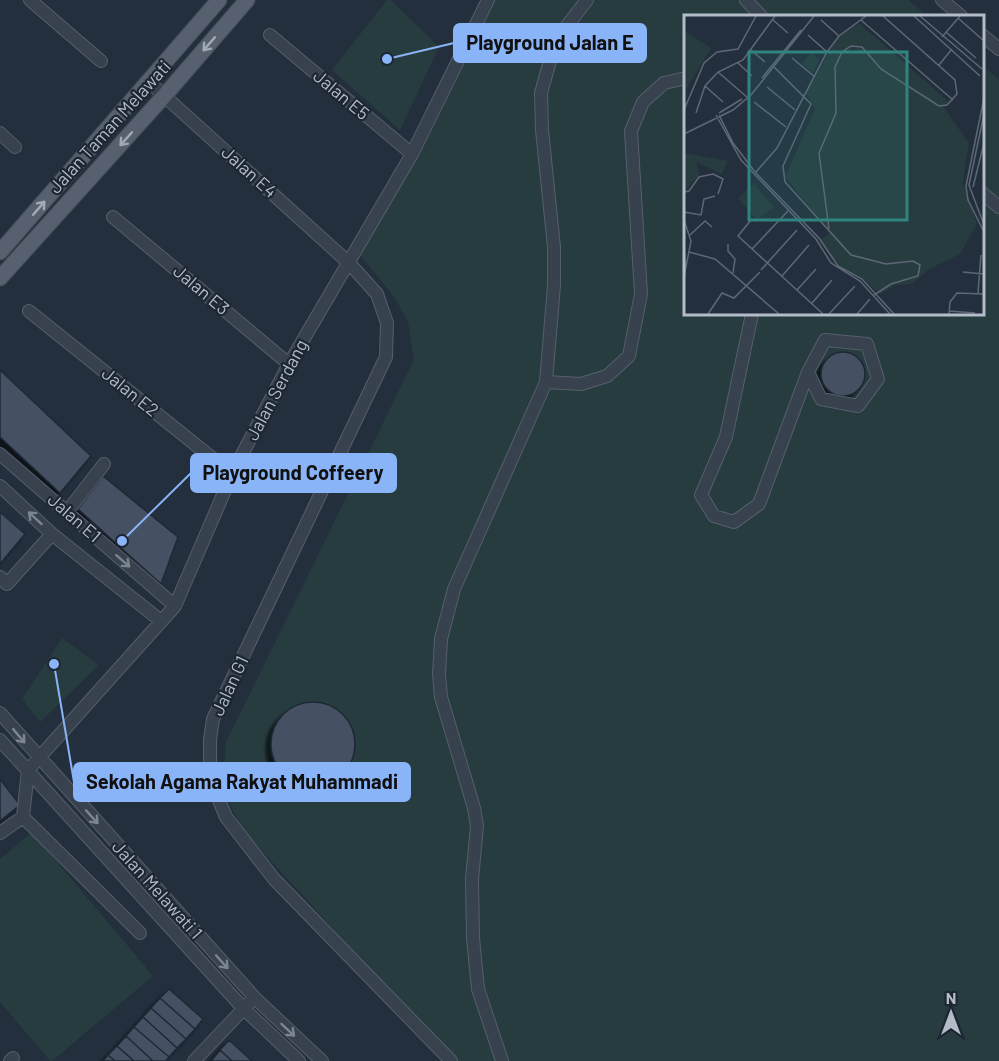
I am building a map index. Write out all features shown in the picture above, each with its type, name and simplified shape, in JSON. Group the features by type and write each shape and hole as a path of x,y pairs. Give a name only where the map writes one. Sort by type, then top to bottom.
{"main road":[{"name":"Jalan Taman Melawati","path":"0,252 219,0"},
{"name":"Jalan Taman Melawati","path":"0,278 247,0"}],"street":[{"path":"30,0 101,61"},
{"name":"Jalan Serdang","path":"28,770 176,606 232,474 288,364 350,263 412,154 488,0"},
{"path":"502,1061 478,989 473,938 472,891 477,826 474,808 441,697 439,674 441,639 454,589 546,381 554,285 554,247 542,130 541,93 550,61 566,27 586,0"},
{"path":"746,0 760,15"},
{"path":"942,0 960,15"},
{"name":"Jalan E5","path":"270,35 412,154"},
{"path":"984,37 999,49"},
{"path":"546,381 581,384 607,376 629,356 641,294 631,131 643,102 664,83 684,78"},
{"name":"Jalan E4","path":"149,82 350,263"},
{"path":"0,133 15,147"},
{"path":"984,195 999,207"},
{"name":"Jalan E3","path":"113,217 288,364"},
{"name":"Jalan G1","path":"350,263 377,294 387,323 386,357 213,719 210,766 216,793 226,818 274,879 451,1061"},
{"name":"Jalan E2","path":"29,311 232,474"},
{"path":"752,315 726,437 700,495 714,516 734,522 759,504 808,372 825,340 867,344 878,379 858,406 820,399 808,372"},
{"name":"Jalan E1","path":"0,454 176,606"},
{"path":"67,512 104,464"},
{"name":"Jalan E1","path":"0,486 52,534 161,621"},
{"path":"0,577 7,584 52,534"},
{"name":"Jalan Melawati 1","path":"0,713 255,998 322,1061"},
{"path":"0,740 243,1008 299,1061"},
{"path":"0,833 23,817 28,770"},
{"path":"23,817 141,933"},
{"path":"194,1061 255,998"}],"green space":[{"path":"387,0 391,0 439,47 400,130 332,70"},
{"path":"490,0 908,0 926,15 684,15 684,315 984,315 984,67 999,80 999,1061 454,1061 242,829 223,789 226,742 414,360 408,322 395,298 359,254"},
{"path":"62,638 99,665 40,722 22,699"},
{"path":"32,832 153,976 52,1061 0,1002 0,859"}],"building":[{"path":"843,352 859,358 865,374 859,390 843,396 827,390 821,374 827,358"},
{"path":"0,370 91,456 60,493 0,437"},
{"path":"103,476 178,537 161,584 78,509"},
{"path":"0,512 25,534 0,564"},
{"path":"305,702 321,702 337,709 348,720 355,736 352,760 343,774 321,786 305,786 289,779 278,768 271,752 271,736 278,720 289,709"},
{"path":"0,779 20,805 0,821"},
{"path":"169,989 203,1019 195,1029 160,998"},
{"path":"160,998 195,1029 186,1039 151,1008"},
{"path":"151,1008 186,1039 177,1048 143,1017"},
{"path":"143,1017 177,1048 169,1057 134,1027"},
{"path":"134,1027 169,1057 166,1061 153,1061 126,1036"},
{"path":"126,1036 153,1061 134,1061 117,1046"},
{"path":"229,1040 252,1061 232,1061 220,1050"},
{"path":"117,1046 134,1061 115,1061 108,1055"},
{"path":"220,1050 232,1061 213,1061"},
{"path":"108,1055 115,1061 103,1061"}],"place":[{"name":"Playground Jalan E","path":"387,59"},
{"name":"Playground Coffeery","path":"122,541"},
{"name":"Sekolah Agama Rakyat Muhammadi","path":"54,664"}]}
